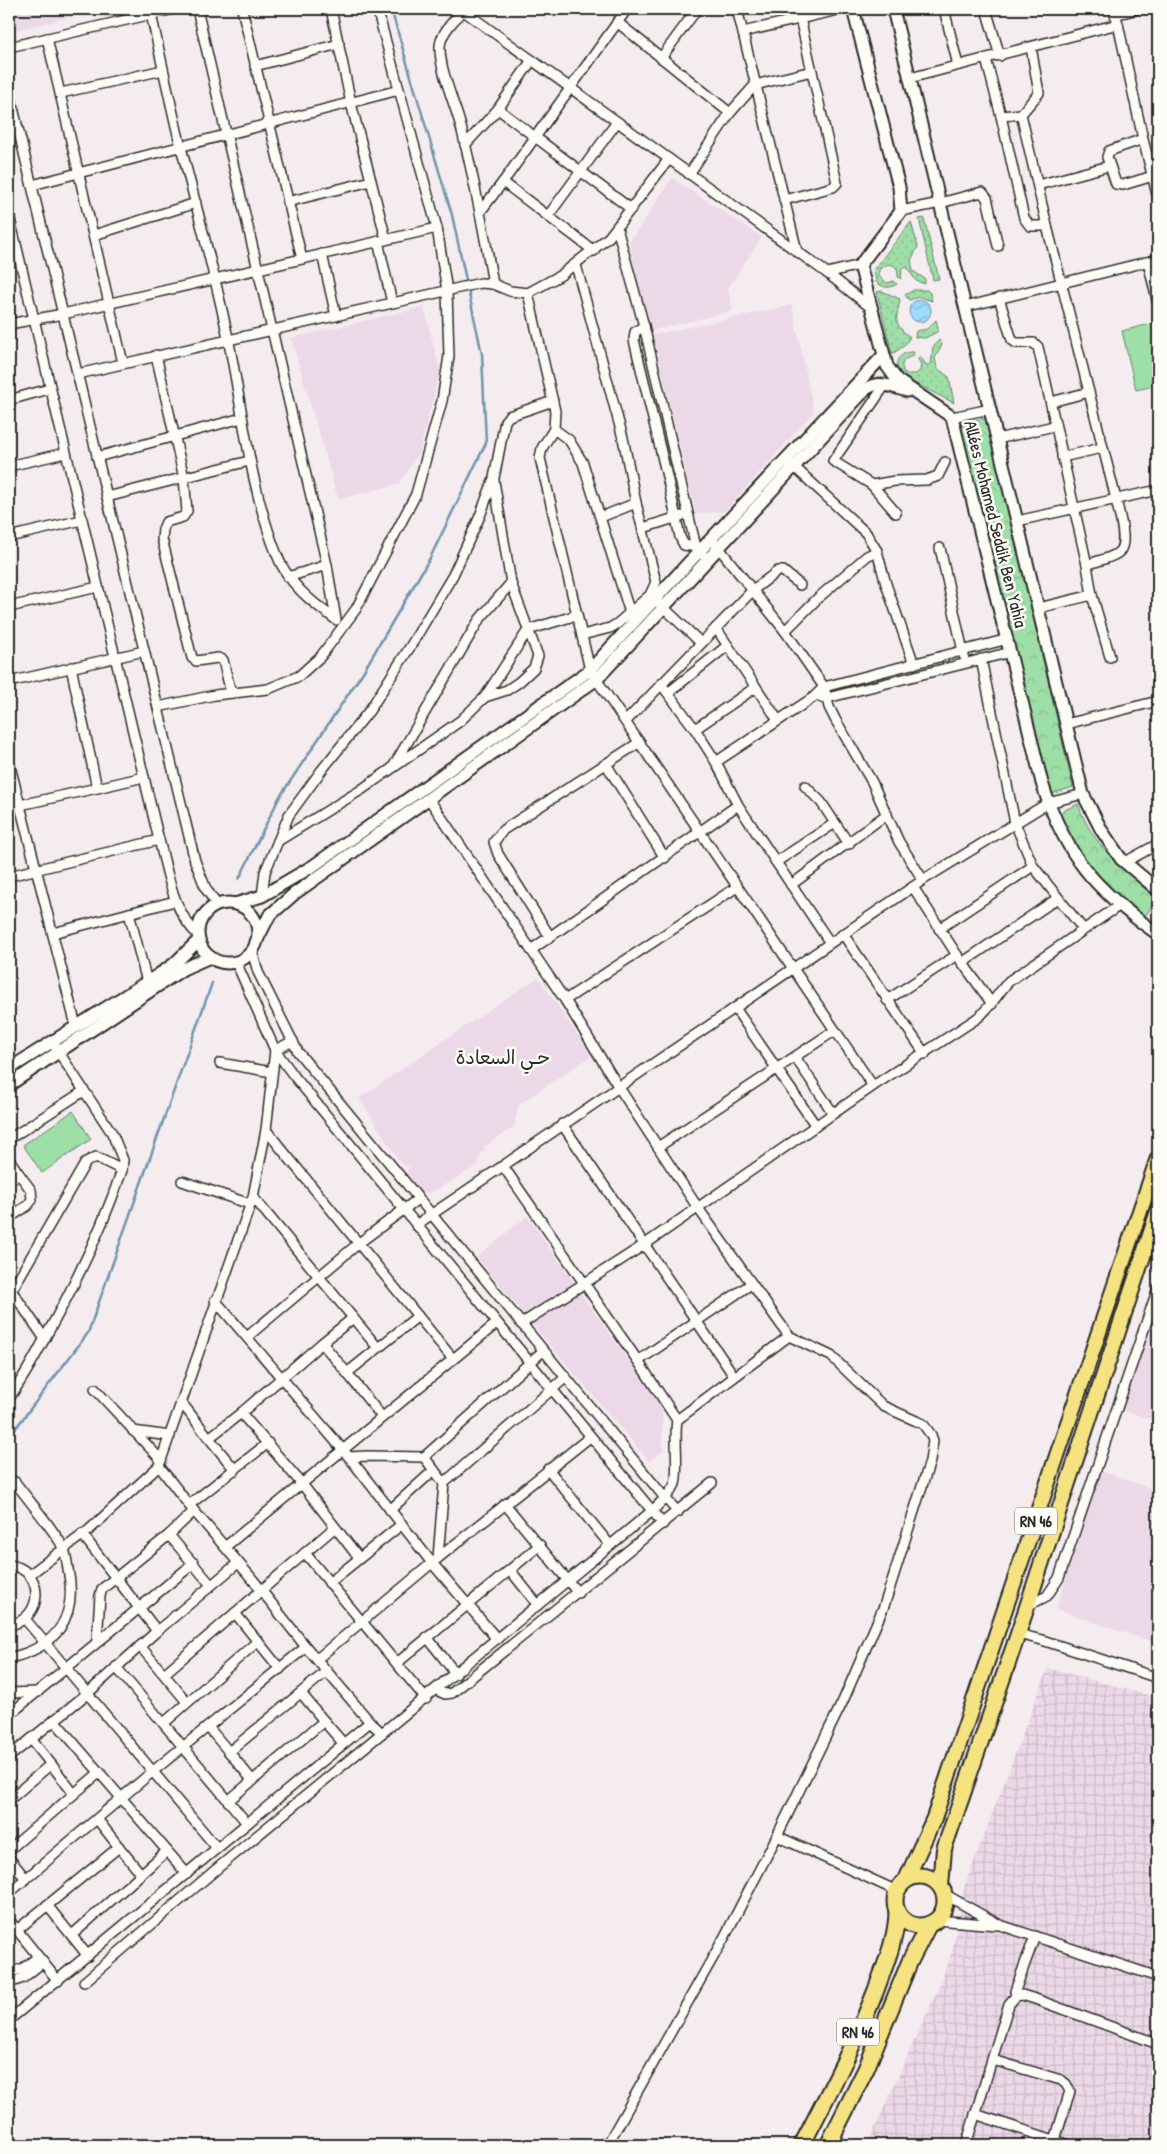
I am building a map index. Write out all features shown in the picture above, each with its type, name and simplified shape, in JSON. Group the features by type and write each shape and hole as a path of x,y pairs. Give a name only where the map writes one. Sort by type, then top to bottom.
{"highway":[{"path":"914,1876 930,1878 943,1891 942,1914 932,1922 913,1925 906,1922 897,1913 895,1901 902,1886 914,1876"},
{"name":"RN 46","path":"802,2145 847,2058 867,2012 893,1943 897,1913"},
{"name":"RN 46","path":"828,2145 866,2069 910,1961 932,1922"}],"main road":[{"name":"RN 46","path":"902,1886 934,1818 1158,1158"},
{"name":"RN 46","path":"943,1891 944,1849 1018,1634 1158,1211"}],"street":[{"path":"129,9 130,19"},
{"path":"9,47 174,9"},
{"path":"197,9 326,565 334,618"},
{"path":"242,9 268,124 302,259"},
{"path":"331,9 351,103 371,182 392,303"},
{"path":"158,707 231,693 268,689 299,676 321,656 356,609 416,494 442,401 449,356 447,291 437,228 377,9"},
{"path":"493,284 465,145 441,57 440,44 444,34 463,9 797,251 870,307"},
{"path":"480,212 627,9"},
{"path":"661,58 697,9"},
{"path":"738,9 797,251"},
{"path":"743,32 842,9 853,9 899,186 901,211"},
{"name":"Allées Mohamed Seddik Ben Yahia","path":"893,9 1083,794 1102,831 1125,862 1157,885"},
{"path":"944,9 958,65"},
{"path":"986,9 1000,56"},
{"path":"910,78 1031,47 1136,9"},
{"path":"151,14 181,146 229,339 249,462 277,556 288,577 313,603 334,618 342,630"},
{"path":"1116,16 1158,198"},
{"path":"784,200 836,185 800,18"},
{"path":"617,22 730,113"},
{"path":"47,38 123,363"},
{"path":"255,66 339,44"},
{"path":"1001,116 1021,114 1039,93 1031,47"},
{"path":"986,59 1024,218 1030,226 1047,226"},
{"path":"465,145 498,109 532,60"},
{"path":"61,93 163,70"},
{"path":"689,174 730,113 756,85 812,71"},
{"path":"32,185 399,90"},
{"path":"9,91 195,861 206,890 217,905"},
{"path":"498,109 631,209"},
{"path":"1021,114 1124,538 1122,550 1118,554 1087,565"},
{"path":"548,216 617,122"},
{"path":"1143,139 1109,151 1107,157 1109,166 1114,180 1119,185 1152,176"},
{"path":"78,374 480,283 493,284 510,291 528,293 576,265 594,251 617,228 669,159"},
{"path":"1038,185 1109,166"},
{"path":"287,202 371,182"},
{"path":"503,182 594,251"},
{"path":"827,273 860,265 901,211 984,193 998,246"},
{"path":"94,234 196,203"},
{"path":"9,215 49,388 175,901 185,920 198,937 204,951 210,957 227,963 245,958 254,947 269,916 294,894 429,799 594,675 664,608 720,549 786,458 883,356"},
{"path":"9,324 63,314 437,228"},
{"path":"617,228 644,326 688,514 698,549 708,561"},
{"path":"322,254 336,316"},
{"path":"965,306 1158,259"},
{"path":"1148,262 1158,304"},
{"path":"576,265 622,438 656,582 650,595 610,628 582,635"},
{"name":"Allées Mohamed Seddik Ben Yahia","path":"860,265 883,356 897,380 952,417 1048,803 1054,820 1078,861 1094,882 1158,934"},
{"path":"528,293 555,410 554,429 542,448 540,458 582,635 594,675 700,834 873,1086"},
{"path":"999,298 1012,340 1016,343 1034,343 1038,347 1092,595 1110,657"},
{"path":"644,326 635,332 634,340 682,543 688,547 698,549"},
{"path":"156,355 184,478 187,513 183,517 166,522 162,539 192,658 196,661 218,658 223,660 231,693"},
{"path":"9,1069 174,964 198,937 202,917 217,905 235,904 262,896 313,866 594,675 698,549 794,468 866,389 875,384 886,384 914,393"},
{"path":"886,384 833,461 872,485 896,513"},
{"path":"9,400 49,388"},
{"path":"1051,402 1088,392"},
{"path":"262,896 265,872 289,815 302,795 369,711 453,575 480,516 494,478 505,421 510,416 553,401"},
{"path":"952,417 990,409"},
{"path":"97,457 242,418"},
{"path":"997,439 1054,426"},
{"path":"554,429 569,440 580,455 630,613"},
{"path":"1062,457 1102,448"},
{"path":"9,466 65,453"},
{"path":"786,458 794,468 866,533 877,551 886,584 914,664"},
{"path":"107,497 249,462"},
{"path":"872,485 895,481 926,480 938,476 945,462"},
{"path":"485,697 506,690 534,668 538,656 511,583 494,478"},
{"path":"1017,521 1158,490"},
{"path":"601,517 636,502"},
{"path":"643,528 688,514"},
{"path":"9,537 82,520"},
{"path":"712,538 785,631 824,687 835,719 872,782 899,842 923,880"},
{"path":"940,548 964,651 965,663"},
{"path":"785,631 818,598 867,556 877,551"},
{"path":"288,577 326,565"},
{"path":"626,721 700,642 753,590 778,571 783,571 800,585"},
{"path":"391,770 479,620 511,583"},
{"path":"9,608 98,587"},
{"path":"1038,608 1092,595"},
{"path":"656,600 700,642"},
{"path":"278,841 391,770 460,721 485,697 528,630 577,614"},
{"path":"716,628 778,720"},
{"path":"716,762 814,697 824,687 1008,640"},
{"path":"668,693 727,646"},
{"path":"9,682 144,651"},
{"path":"814,697 827,698 1011,652"},
{"path":"981,659 1015,823 1033,866 1083,929"},
{"path":"71,667 97,788"},
{"path":"661,684 695,729 716,762 738,805 830,943"},
{"path":"695,729 756,686"},
{"path":"1066,724 1158,701"},
{"path":"549,936 498,854 494,842 503,830 640,742"},
{"path":"9,762 76,1026"},
{"path":"606,764 665,858"},
{"path":"9,801 19,802 97,788 144,777"},
{"path":"804,786 821,802 849,844"},
{"path":"416,1225 923,880 1048,803 1083,794"},
{"path":"429,799 565,1000 618,1086 698,1208 789,1336 831,1356 883,1406 920,1422 931,1435 933,1445 921,1493 884,1606 843,1701 777,1836 688,2004 607,2145"},
{"path":"531,950 700,834 738,805"},
{"path":"792,884 888,814"},
{"path":"776,862 836,823"},
{"path":"9,876 159,840"},
{"path":"1125,862 1158,844"},
{"path":"939,929 1033,866"},
{"path":"565,1000 737,887"},
{"path":"913,887 959,959 992,1004"},
{"path":"887,1000 959,959 1058,898"},
{"path":"53,934 175,901"},
{"path":"235,904 244,908 256,923 254,947 258,972 298,1052 664,1498 678,1512"},
{"path":"521,1324 644,1246 873,1086 976,1020 992,1004 1000,990 1009,981 1120,905"},
{"path":"129,913 147,982"},
{"path":"842,934 925,1054"},
{"path":"9,1084 183,969 210,957"},
{"path":"236,962 275,1050 402,1209 663,1524"},
{"path":"735,1008 775,1069 816,1126"},
{"path":"658,1147 834,1031"},
{"path":"9,1398 45,1339 85,1261 122,1170 123,1160 112,1133 52,1042"},
{"path":"275,1050 293,1042"},
{"path":"29,1575 116,1506 160,1463 215,1300 252,1200 266,1130 275,1050"},
{"path":"795,1056 834,1113"},
{"path":"220,1064 272,1072"},
{"path":"9,1139 84,1091"},
{"path":"562,1124 734,1376"},
{"path":"266,1130 453,1359"},
{"path":"45,1339 10,1291 86,1162 96,1157 122,1170"},
{"path":"9,1159 31,1190 32,1200 27,1206 9,1218"},
{"path":"84,1982 218,1867 426,1699 652,1511 664,1498 676,1480 674,1432 676,1420 585,1283 503,1166"},
{"path":"9,1181 19,1174"},
{"path":"182,1180 252,1200 320,1277 378,1348"},
{"path":"247,1337 402,1209 418,1199"},
{"path":"638,1361 751,1284"},
{"path":"1027,1606 1047,1596 1059,1578 1158,1288"},
{"path":"215,1300 349,1457 390,1510 435,1561 468,1605 497,1639"},
{"path":"347,1373 418,1316"},
{"path":"209,1438 242,1413 352,1318"},
{"path":"225,1547 497,1323"},
{"path":"676,1420 789,1336"},
{"path":"322,1343 382,1416"},
{"path":"349,1457 424,1457 543,1351"},
{"path":"435,1561 444,1483 565,1378"},
{"path":"95,1389 160,1463 192,1508 306,1647 370,1722 382,1733"},
{"path":"181,1402 234,1470"},
{"path":"242,1413 302,1484 359,1558"},
{"path":"133,1431 170,1436"},
{"path":"317,1659 361,1621 590,1437"},
{"path":"98,1641 101,1591 169,1535 192,1508 234,1470 268,1443"},
{"path":"424,1457 444,1483"},
{"path":"548,1469 610,1545"},
{"path":"390,1510 434,1470"},
{"path":"9,1658 47,1644 59,1630 70,1604 70,1576 64,1548 15,1482"},
{"path":"436,1690 445,1694 452,1693 712,1483"},
{"path":"505,1504 578,1593"},
{"path":"329,1583 402,1524"},
{"path":"164,1674 334,1528"},
{"path":"82,1534 157,1631"},
{"path":"169,1535 211,1585"},
{"path":"397,1663 540,1545"},
{"path":"305,1553 426,1699"},
{"path":"9,1715 194,1563"},
{"path":"10,1755 88,1692 238,1563"},
{"path":"9,1565 21,1569 29,1575 36,1592 36,1602 32,1611 25,1619 9,1625"},
{"path":"510,1570 538,1605"},
{"path":"235,1613 280,1669"},
{"path":"25,1619 217,1848"},
{"path":"1018,1634 1158,1678"},
{"path":"427,1637 456,1674"},
{"path":"164,1723 258,1641"},
{"path":"140,1646 188,1702"},
{"path":"9,1893 152,1772 306,1647"},
{"path":"116,1667 247,1823"},
{"path":"229,1752 327,1671"},
{"path":"9,1692 38,1692"},
{"path":"301,1693 343,1743"},
{"path":"54,1720 187,1874"},
{"path":"228,1801 324,1721"},
{"path":"9,2020 370,1722"},
{"path":"208,1727 254,1781"},
{"path":"31,1739 74,1794"},
{"path":"9,1800 50,1764"},
{"path":"9,1850 100,1772"},
{"path":"97,1819 141,1874"},
{"path":"777,1836 902,1886"},
{"path":"17,1930 119,1847"},
{"path":"72,1935 167,1851"},
{"path":"9,1858 26,1879"},
{"path":"943,1891 1000,1925 1158,1977"},
{"path":"47,1905 88,1956"},
{"path":"9,1920 58,1981"},
{"path":"932,1922 1000,1925"},
{"path":"1016,1996 1015,1992 1035,1936"},
{"path":"9,1972 22,1969 40,1959"},
{"path":"9,1982 23,1978 40,1959"},
{"path":"966,2145 1009,2004 1016,1996 1022,1995 1035,1999 1158,2044"},
{"path":"993,2060 1061,2080 1066,2084 1070,2091 1055,2140"},
{"path":"975,2114 1069,2145"}],"shaded area":[{"path":"9,9 98,9 99,10 9,32"},
{"path":"672,178 762,237 728,288 733,311 649,331 629,243"},
{"path":"792,305 814,412 725,511 696,514 653,335"},
{"path":"424,307 440,371 419,453 399,484 338,499 291,338"},
{"path":"538,977 592,1056 519,1104 514,1127 483,1147 486,1151 481,1153 478,1165 431,1193 420,1192 406,1174 409,1166 402,1165 359,1098"},
{"path":"527,1216 574,1282 525,1316 477,1257"},
{"path":"579,1291 662,1407 663,1451 649,1461 532,1324"},
{"path":"1158,1303 1158,1421 1121,1410"},
{"path":"1101,1471 1158,1491 1158,1644 1056,1609"},
{"path":"1048,1668 1158,1698 1158,2145 867,2145 942,1980 954,1944 965,1885"}],"green space":[{"path":"924,218 939,279 933,280 919,219"},
{"path":"911,222 918,247 911,260 913,271 925,279 925,284 916,281 907,267 902,268 901,279 898,277 896,268 889,264 879,269 879,276 887,283 894,281 897,284 891,287 881,286 876,282 874,269"},
{"path":"914,290 927,290 932,301 919,297 909,300 905,295"},
{"path":"882,291 900,299 897,315 898,323 910,337 904,346 892,354 877,292"},
{"path":"936,320 937,332 925,338 915,337 916,331 927,329"},
{"path":"1154,323 1158,341 1158,385 1136,390 1122,331"},
{"path":"939,340 942,345 935,358 937,368 949,377 954,403 900,376 897,367 898,359 901,356 914,352 913,356 904,361 902,368 905,374 916,374 920,370 921,365 918,359 920,356 926,365 931,364 933,347"},
{"path":"986,418 1073,787 1049,795 960,423"},
{"path":"1078,804 1084,819 1100,845 1132,878 1156,898 1144,919 1120,901 1088,869 1056,814"},
{"path":"73,1111 91,1139 42,1173 23,1145"}],"water":[{"path":"920,300 928,303 931,311 928,319 920,322 912,319 909,311 912,303"}],"waterway":[{"path":"239,879 279,798 363,672 430,558 486,443 482,354 452,215 391,9"},
{"path":"9,1437 88,1333 212,983"}],"district":[{"name":"حـي السعادة","path":"503,1057"}]}
